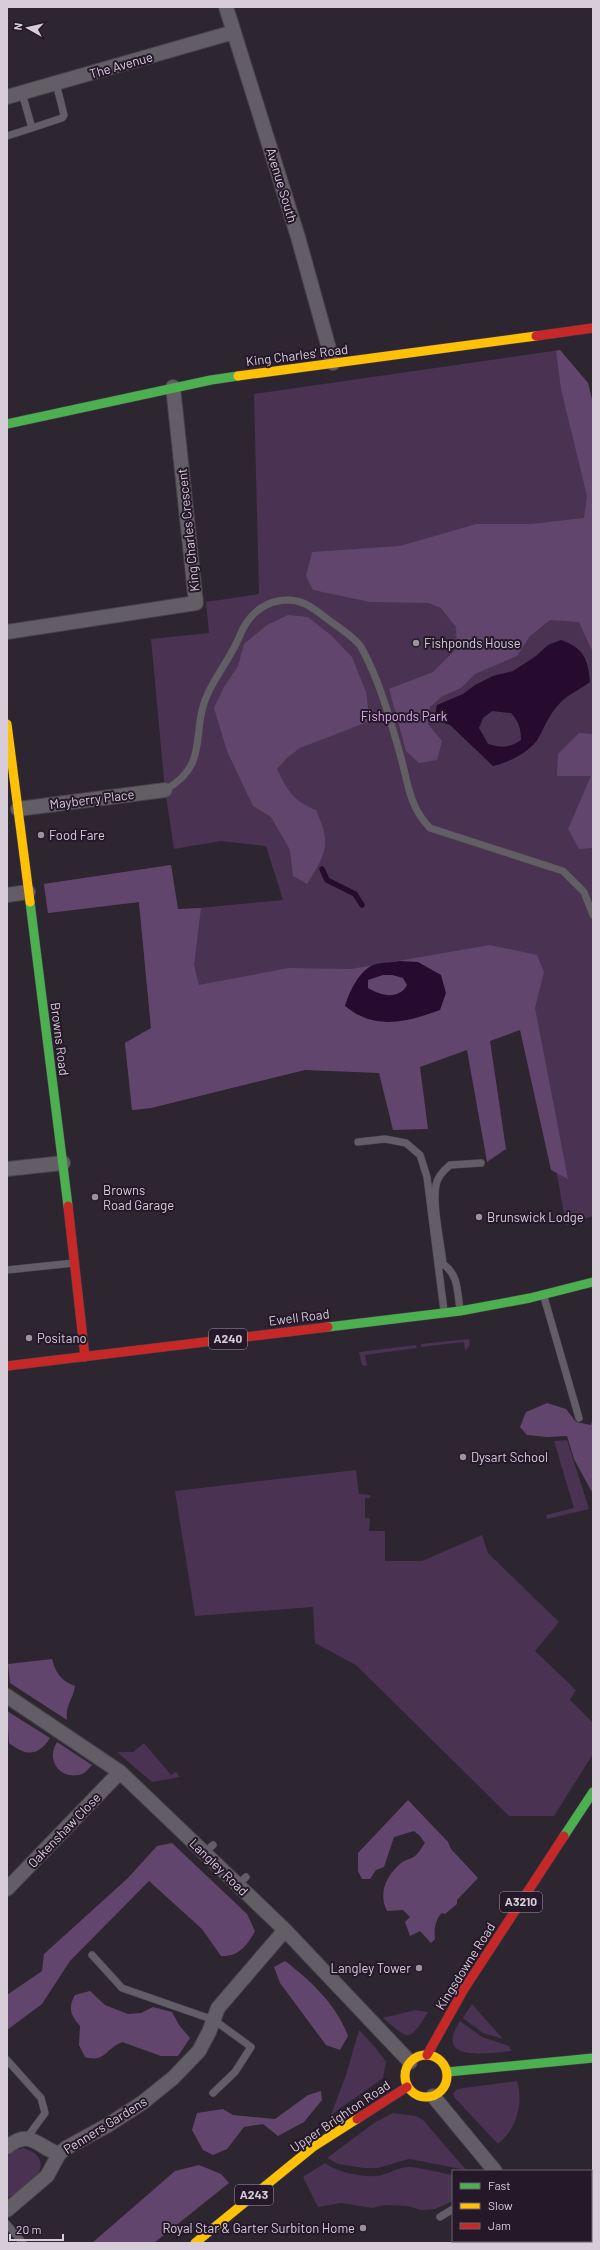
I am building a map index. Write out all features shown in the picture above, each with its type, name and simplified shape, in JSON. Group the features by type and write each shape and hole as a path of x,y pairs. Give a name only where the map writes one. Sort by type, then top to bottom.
{"main road":[{"name":"King Charles' Road","path":"7,424 174,387 333,363 593,328"},
{"name":"Browns Road","path":"7,724 63,1163 85,1357"},
{"name":"Ewell Road","path":"7,1366 460,1311 544,1295 593,1282"},
{"name":"Kingsdowne Road","path":"427,2055 464,1989 593,1792"},
{"path":"410,2062 416,2058 427,2055 441,2061 447,2072 443,2088 433,2096"},
{"path":"447,2072 593,2058"},
{"name":"Upper Brighton Road","path":"410,2062 405,2074 407,2086 420,2096 433,2096"},
{"name":"Upper Brighton Road","path":"195,2243 313,2147 407,2086"}],"street":[{"name":"Avenue South","path":"226,7 298,237 333,363"},
{"name":"The Avenue","path":"7,97 234,32"},
{"name":"King Charles Crescent","path":"7,632 196,603 174,387"},
{"name":"Mayberry Place","path":"18,809 165,790"},
{"path":"7,895 28,892"},
{"path":"7,1169 63,1163"},
{"name":"Langley Road","path":"7,1696 120,1772 209,1849 242,1880 285,1930 410,2062"},
{"name":"Oakenshaw Close","path":"7,1889 120,1772"},
{"name":"Penners Gardens","path":"7,2210 47,2176 59,2154 66,2148 108,2125 142,2103 173,2078 199,2051 218,2008 285,1930"},
{"path":"433,2096 494,2170"},
{"path":"7,2147 15,2141 26,2139"},
{"name":"Penners Gardens","path":"26,2139 37,2141 48,2151 59,2154"}],"lane":[{"path":"7,136 62,118 64,115 56,83"},
{"path":"22,93 32,128"},
{"path":"165,790 174,785 186,773 196,759 200,739 199,723 209,691 234,652 245,624 265,604 283,600 304,602 360,645 386,705 406,782 419,817 430,828 563,871 584,892 593,915"},
{"path":"358,1142 385,1139 406,1143 420,1155 427,1177 444,1313"},
{"path":"460,1311 456,1278 450,1269 444,1264 436,1213 436,1185 440,1174 450,1164 481,1163"},
{"path":"7,1270 74,1263"},
{"path":"544,1295 579,1418"},
{"path":"92,1955 122,1988 214,2020 251,2047 235,2072 213,2093"},
{"path":"7,2060 41,2098 45,2113 26,2139"},
{"path":"440,2217 452,2210"},
{"path":"7,2224 23,2243"}],"green space":[{"name":"Fishponds Park","path":"560,350 588,383 593,404 593,1216 566,1225 527,1009 400,1046 151,1108 132,1110 125,1043 151,1028 139,902 48,913 44,884 171,865 178,910 283,900 266,846 221,841 174,849 165,790 151,639 209,633 206,602 259,594 254,394"},
{"path":"560,350 588,383 593,404 593,653 579,622 550,620 530,636 517,656 475,674 461,688 441,697 430,707 428,724 442,741 437,760 419,763 406,751 389,689 433,672 457,648 456,627 441,608 428,603 370,602 313,590 306,576 312,552 400,546 476,524 531,524 584,518 587,496 561,389 556,351"},
{"path":"288,615 308,617 332,636 352,657 366,692 370,721 300,748 288,757 277,769 284,783 296,799 308,807 316,810 324,832 325,848 319,864 307,884 293,876 290,850 271,817 253,806 227,751 214,708 224,687 238,666 244,644 267,625"},
{"path":"579,733 593,734 593,848 579,849 568,829 591,776 557,776 558,754"},
{"path":"171,865 178,909 201,908 194,965 199,985 289,968 351,969 490,945 537,955 544,972 535,1008 568,1179 551,1170 520,1030 490,1041 506,1149 487,1162 467,1050 420,1067 428,1129 393,1130 379,1073 305,1070 151,1108 132,1110 125,1043 151,1028 139,902 48,913 44,884"},
{"path":"469,1339 470,1345 465,1351 464,1342 421,1347 421,1344"},
{"path":"416,1345 417,1348 365,1355 367,1366 362,1365 359,1352"},
{"path":"547,1403 566,1409 576,1422 591,1425 593,1416 593,1494 574,1459 567,1436 547,1437 527,1435 520,1427 526,1412"},
{"path":"567,1440 589,1509 547,1519 546,1515 574,1508 554,1441"},
{"path":"356,1470 359,1494 370,1495 370,1498 365,1498 365,1518 370,1518 369,1531 385,1531 385,1561 422,1561 482,1535 488,1553 559,1622 535,1651 576,1690 570,1700 593,1723 593,1754 554,1816 509,1816 356,1665 315,1643 313,1607 195,1616 175,1491"},
{"path":"52,1659 59,1676 75,1686 67,1710 67,1720 10,1683 8,1664"},
{"path":"7,1711 50,1738 41,1749 26,1752 9,1743"},
{"path":"57,1742 92,1765 82,1774 68,1775 62,1772 57,1768 53,1756"},
{"path":"144,1743 171,1775 176,1772 180,1777 152,1782 117,1752 133,1752"},
{"path":"408,1800 448,1842 451,1849 478,1878 457,1900 457,1904 445,1914 442,1913 440,1915 436,1925 435,1939 431,1943 420,1931 410,1936 405,1922 410,1917 403,1910 387,1911 383,1898 385,1885 391,1873 401,1863 416,1855 425,1843 420,1836 414,1831 394,1837 384,1867 376,1870 370,1879 362,1879 358,1871 358,1853"},
{"path":"172,1843 247,1914 255,1931 245,1946 232,1955 221,1956 202,1929 149,1881 70,1961 42,2004 7,2030 7,1995 42,1971 44,1954 128,1878 157,1846"},
{"path":"285,1961 304,1976 322,1994 337,2014 348,2036 340,2050 326,2045 280,1983 274,1967"},
{"path":"90,1991 105,2005 128,2014 141,2013 153,2007 172,2012 179,2025 190,2038 178,2056 161,2056 122,2042 101,2057 85,2057 79,2045 80,2026 72,2015 71,2003 75,1995"},
{"path":"472,2004 503,2039 483,2033 463,2018"},
{"path":"415,2010 428,2012 417,2029 408,2035 398,2031 383,2018"},
{"path":"460,2021 482,2037 509,2046 512,2051 478,2053 458,2049 453,2044 453,2034"},
{"path":"359,2030 375,2047 386,2062 383,2078 331,2115 347,2072"},
{"path":"517,2081 520,2099 517,2116 510,2131 498,2144 453,2094 456,2090 463,2088"},
{"path":"321,2091 322,2100 304,2122 278,2136 263,2124 244,2127 227,2149 213,2155 203,2150 192,2130 197,2113 223,2109 233,2115 275,2119 308,2095"},
{"path":"393,2113 416,2116 423,2120 466,2170 409,2159 378,2168 364,2168 338,2164 327,2158 374,2123"},
{"path":"23,2148 34,2153 39,2159 41,2163 39,2172 35,2178 17,2192 7,2197 7,2157 13,2151"},
{"path":"325,2163 343,2172 365,2176 378,2176 407,2167 421,2168 452,2175 452,2201 435,2209 421,2210 407,2206 385,2205 372,2208 341,2203 318,2207 303,2177"},
{"path":"199,2165 221,2174 229,2183 154,2243 92,2243 175,2171"}],"shaded area":[{"path":"561,640 569,643 580,651 588,667 590,682 568,696 558,705 536,742 519,756 493,766 450,725 434,720 437,705 463,694 475,685 493,676 513,671 536,656 548,645","holes":["492,711 511,713 519,726 521,740 513,745 505,746 488,744 479,728 483,718"]},
{"path":"399,961 418,962 441,975 446,993 440,1010 403,1021 391,1022 368,1019 356,1014 345,1006 358,978 366,969 377,964","holes":["383,975 392,975 403,978 407,985 404,990 395,995 384,995 368,988 368,980"]}],"waterway":[{"path":"322,869 327,880 355,894 362,905"}],"traffic: fast":[{"path":"7,424 211,380 238,376"},
{"path":"30,902 68,1206"},
{"path":"328,1327 460,1311 530,1298 593,1282"},
{"path":"564,1836 593,1792"},
{"path":"447,2072 593,2058"}],"traffic: slow":[{"path":"238,376 536,336"},
{"path":"7,724 30,902"},
{"path":"426,2055 441,2061 447,2076 441,2091 426,2097 411,2091 405,2076 411,2061 426,2055"},
{"path":"195,2243 313,2147 357,2119"}],"traffic: jam":[{"path":"536,336 593,328"},
{"path":"68,1206 85,1357"},
{"path":"7,1366 328,1327"},
{"path":"427,2055 464,1989 564,1836"},
{"path":"357,2119 407,2087"}],"place":[{"name":"Fishponds House","path":"416,643"},
{"name":"Food Fare","path":"41,835"},
{"name":"Browns Road Garage","path":"95,1197"},
{"name":"Brunswick Lodge","path":"479,1217"},
{"name":"Positano","path":"29,1338"},
{"name":"Dysart School","path":"463,1457"},
{"name":"Langley Tower","path":"419,1968"},
{"name":"Royal Star & Garter Surbiton Home","path":"363,2228"}]}
